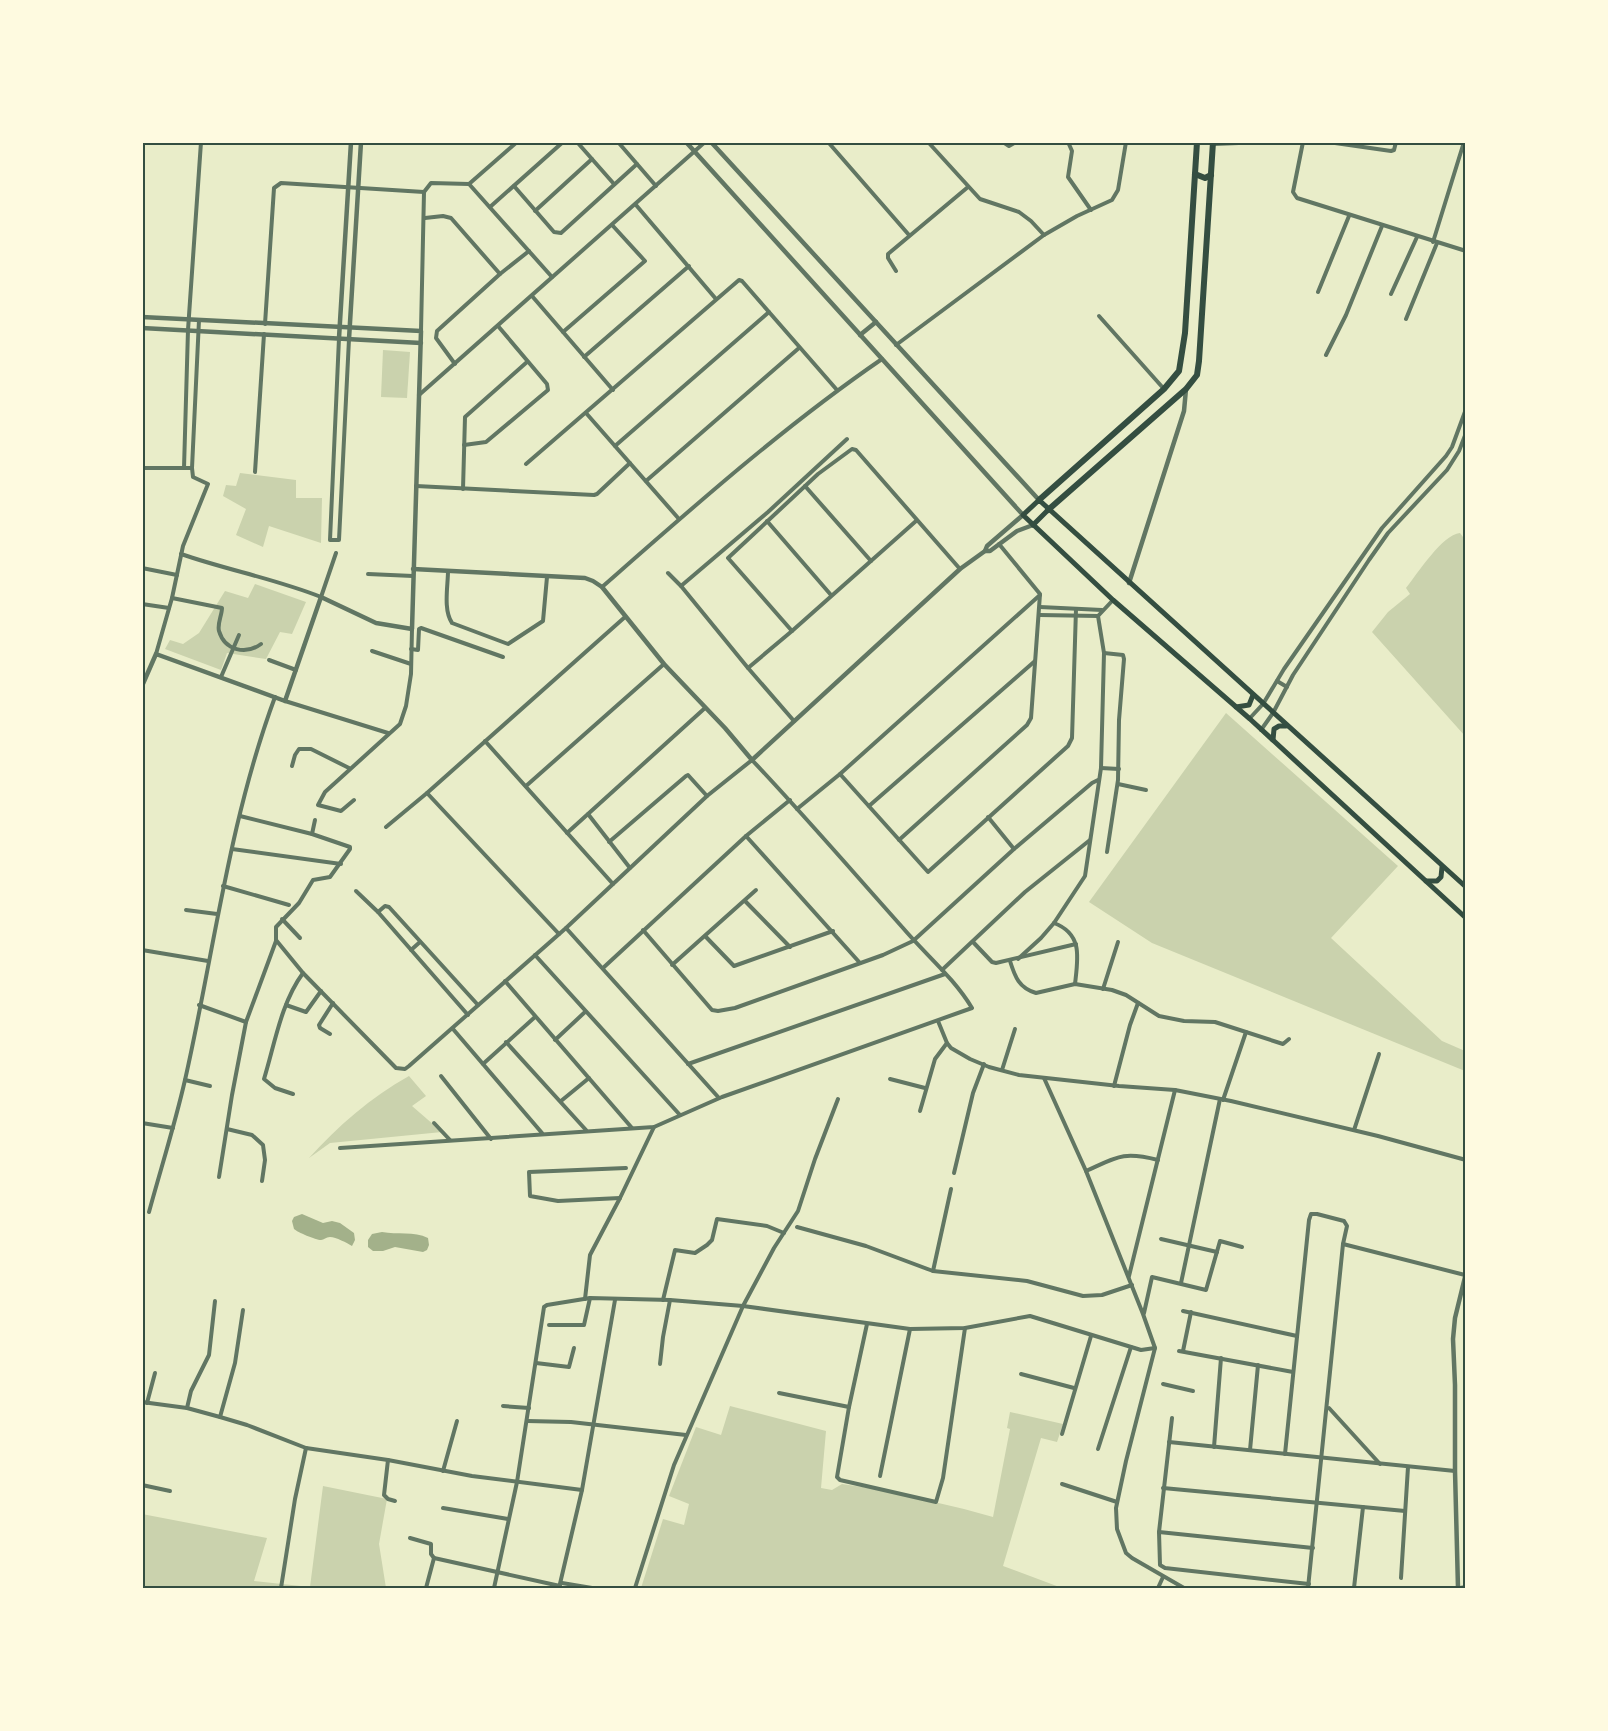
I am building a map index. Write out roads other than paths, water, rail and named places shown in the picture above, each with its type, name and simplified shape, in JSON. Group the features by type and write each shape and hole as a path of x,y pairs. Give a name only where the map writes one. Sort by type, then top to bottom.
{"main road":[{"path":"1197,142 1185,333 1179,371 1164,389 1023,515 1113,600 1250,718 1466,918"},
{"path":"1033,525 1186,389 1197,375 1213,143"},
{"path":"1195,174 1201,177 1211,175"},
{"path":"1039,501 1466,887"},
{"path":"1236,707 1249,705 1253,695"},
{"path":"1273,740 1274,729 1287,726"},
{"path":"1425,881 1431,883 1441,877 1442,866"}],"street":[{"path":"184,468 188,330 201,142"},
{"path":"351,142 339,327 330,540 339,540 361,142"},
{"path":"354,800 341,811 318,805 325,792 349,768 400,724 404,714 411,664 424,192 431,183 469,184 518,142"},
{"path":"490,207 563,142"},
{"path":"577,142 614,184"},
{"path":"618,142 656,186"},
{"path":"686,142 1023,515 987,546 985,551"},
{"path":"419,396 705,142"},
{"path":"711,142 1039,501"},
{"path":"828,142 909,235"},
{"path":"928,142 968,187 984,201 1019,212 1044,235"},
{"path":"1003,142 1009,146 1016,142"},
{"path":"1068,142 1072,151 1068,177 1091,210"},
{"path":"896,345 1044,235 1112,200 1118,190 1126,142"},
{"path":"1213,143 1263,142"},
{"path":"1303,142 1293,194 1297,198 1466,251"},
{"path":"1328,142 1358,144 1393,151 1396,142"},
{"path":"1406,319 1435,242 1464,142"},
{"path":"535,211 592,159"},
{"path":"514,186 554,232 561,233 637,164"},
{"path":"265,324 274,188 281,183 424,192"},
{"path":"469,184 552,277"},
{"path":"896,271 888,254 968,187"},
{"path":"636,204 716,299"},
{"path":"425,218 443,216 451,218 500,274"},
{"path":"1318,292 1349,216"},
{"path":"563,332 645,261 613,226"},
{"path":"1326,355 1346,315 1382,226"},
{"path":"1391,294 1417,237"},
{"path":"456,363 436,338 437,331 529,251"},
{"path":"584,357 689,266"},
{"path":"526,464 736,282 742,281 837,390"},
{"path":"532,296 613,390"},
{"path":"615,446 769,312"},
{"path":"1099,316 1164,389"},
{"path":"142,317 189,317 199,320 265,324 421,331"},
{"path":"142,686 156,654 172,598 181,554 208,484 193,477 192,468 199,320"},
{"path":"860,335 876,322"},
{"path":"464,445 486,442 548,390 547,384 498,326"},
{"path":"142,328 421,343"},
{"path":"255,472 264,334"},
{"path":"646,481 800,348"},
{"path":"602,587 680,519 837,390 882,358"},
{"path":"463,489 463,424 465,417 527,362"},
{"path":"1129,583 1184,411 1186,389"},
{"path":"1250,718 1263,704 1382,528 1446,456 1466,408"},
{"path":"586,413 680,519"},
{"path":"1262,730 1305,656 1388,533 1454,461 1466,433"},
{"path":"681,586 768,512 847,439"},
{"path":"792,631 729,560 729,556 831,463 854,449 960,569"},
{"path":"416,486 594,495 630,463"},
{"path":"142,468 192,468"},
{"path":"333,477 342,478"},
{"path":"805,486 871,561"},
{"path":"767,521 831,596"},
{"path":"747,668 916,521"},
{"path":"276,940 303,973 391,1065 405,1069 566,928 707,796 752,760 960,569 1023,527 1033,525"},
{"path":"899,840 1027,725 1032,713 1040,594 999,544"},
{"path":"285,701 336,553"},
{"path":"181,554 288,584 376,623 412,629"},
{"path":"142,568 177,575"},
{"path":"340,1148 654,1127 719,1098 972,1009 944,972 913,941 790,800 664,664 602,587 590,579 414,569"},
{"path":"448,571 447,609 452,623 508,644 543,621 547,577"},
{"path":"668,573 794,721"},
{"path":"368,574 413,576"},
{"path":"798,809 1040,594"},
{"path":"172,598 222,608 219,630 225,643 232,649 248,651 261,644"},
{"path":"1018,959 1054,923 1085,876 1101,768 1104,653 1098,616 1113,600"},
{"path":"142,604 169,608"},
{"path":"1040,608 1102,610"},
{"path":"840,774 928,872 1068,746 1072,738 1076,609"},
{"path":"1040,615 1098,616"},
{"path":"386,827 624,617"},
{"path":"411,649 418,650 419,628 503,657"},
{"path":"221,677 239,635"},
{"path":"372,651 411,664"},
{"path":"1297,651 1305,656"},
{"path":"1104,653 1124,657 1119,720 1118,784 1107,852"},
{"path":"156,654 285,701 388,733"},
{"path":"269,660 296,670"},
{"path":"869,806 1035,661"},
{"path":"526,786 664,664"},
{"path":"142,669 149,671"},
{"path":"1277,681 1287,687"},
{"path":"149,1212 185,1080 217,914 240,816 262,732 275,697"},
{"path":"567,833 705,708"},
{"path":"485,741 613,884"},
{"path":"292,766 299,749 304,748 311,749 349,768"},
{"path":"1101,768 1119,769"},
{"path":"609,842 688,775 707,796"},
{"path":"643,930 712,1010 718,1011 781,992 883,955 913,941 1014,849 1098,780"},
{"path":"1118,784 1146,790"},
{"path":"427,793 559,934"},
{"path":"603,968 746,836 790,800"},
{"path":"588,814 630,868"},
{"path":"219,1177 246,1022 276,940 276,927 299,903 314,880 328,878 341,864 350,849 348,845 312,834 240,816"},
{"path":"988,817 1014,849"},
{"path":"312,834 315,820"},
{"path":"746,836 860,963"},
{"path":"688,1064 944,972 1025,892 1090,840"},
{"path":"232,849 341,864"},
{"path":"224,886 289,905"},
{"path":"672,965 746,902 756,890"},
{"path":"356,891 378,912 468,1015"},
{"path":"746,902 790,947"},
{"path":"378,912 387,906 478,1005"},
{"path":"186,909 217,914"},
{"path":"389,925 398,917"},
{"path":"282,919 300,938"},
{"path":"1054,923 1068,930 1076,944 1075,984"},
{"path":"566,928 719,1098"},
{"path":"706,937 734,966 833,932"},
{"path":"411,950 420,942"},
{"path":"973,942 992,962 999,963 1076,944"},
{"path":"1103,989 1118,942"},
{"path":"142,950 208,961"},
{"path":"535,955 680,1116"},
{"path":"1010,961 1018,983 1031,992 1036,993 1075,984 1103,989 1122,993 1159,1016 1184,1021 1215,1022 1282,1044 1289,1039"},
{"path":"292,1094 275,1088 264,1080 286,1005 292,989 303,973"},
{"path":"505,981 632,1128"},
{"path":"286,1005 306,1012 321,991"},
{"path":"330,1034 319,1025 333,1003"},
{"path":"1114,1086 1138,1003"},
{"path":"200,1005 246,1022"},
{"path":"555,1040 586,1012"},
{"path":"483,1064 535,1017"},
{"path":"938,1021 946,1043 960,1054 1019,1075 1114,1086 1175,1090 1354,1130 1466,1160"},
{"path":"453,1029 542,1133"},
{"path":"1002,1070 1015,1029"},
{"path":"1181,1283 1222,1099 1246,1032"},
{"path":"506,1042 587,1131"},
{"path":"920,1111 935,1059 946,1043"},
{"path":"1354,1130 1379,1054"},
{"path":"954,1173 973,1093 984,1064"},
{"path":"441,1076 491,1139"},
{"path":"561,1101 589,1078"},
{"path":"1044,1078 1086,1171 1155,1348 1150,1381 1126,1461 1118,1502 1117,1529 1126,1553 1184,1588"},
{"path":"890,1079 926,1088"},
{"path":"185,1080 210,1086"},
{"path":"1129,1277 1175,1090"},
{"path":"635,1588 674,1465 686,1435 743,1306 783,1233 798,1211 838,1098"},
{"path":"142,1123 173,1128"},
{"path":"434,1123 451,1141"},
{"path":"549,1324 584,1325 590,1255 654,1127"},
{"path":"227,1130 252,1135 263,1144 265,1160 262,1181"},
{"path":"1086,1171 1113,1158 1131,1154 1158,1160"},
{"path":"620,1198 558,1201 530,1196 529,1172 626,1168"},
{"path":"933,1271 951,1189"},
{"path":"1172,1418 1159,1532 1159,1563 1165,1568 1309,1586 1343,1244 1347,1226 1344,1221 1311,1214 1285,1454"},
{"path":"663,1300 675,1250 695,1252 707,1245 712,1240 717,1219 767,1226 783,1233"},
{"path":"797,1227 866,1246 933,1271 1027,1281 1083,1296 1102,1295 1132,1285"},
{"path":"1161,1239 1217,1252"},
{"path":"1143,1314 1152,1277 1206,1290 1220,1241 1242,1247"},
{"path":"1343,1244 1465,1274 1455,1318 1453,1339 1459,1588 1466,1587"},
{"path":"494,1588 517,1482 545,1306 588,1299 670,1300 743,1306 910,1329 965,1328 1026,1316 1146,1351 1155,1348"},
{"path":"560,1586 595,1425 615,1300"},
{"path":"660,1364 670,1300"},
{"path":"187,1408 191,1391 209,1355 215,1301"},
{"path":"220,1417 236,1356 243,1310"},
{"path":"1183,1311 1297,1336"},
{"path":"1191,1312 1181,1351 1293,1372"},
{"path":"867,1324 837,1474 840,1480 936,1502 943,1478 965,1328"},
{"path":"880,1476 910,1329"},
{"path":"1062,1434 1091,1336"},
{"path":"1098,1449 1131,1347"},
{"path":"536,1363 569,1368 574,1348"},
{"path":"1214,1447 1221,1358"},
{"path":"1250,1450 1258,1365"},
{"path":"155,1373 145,1402 187,1408 220,1417 306,1448 443,1471 582,1490"},
{"path":"1021,1374 1074,1388"},
{"path":"1163,1384 1193,1392"},
{"path":"779,1393 849,1407"},
{"path":"503,1406 529,1408"},
{"path":"1328,1407 1380,1464"},
{"path":"443,1471 457,1421"},
{"path":"527,1421 571,1422 686,1435"},
{"path":"1169,1442 1455,1471"},
{"path":"282,1588 295,1499 306,1448"},
{"path":"388,1460 384,1495 395,1501"},
{"path":"1401,1578 1408,1467"},
{"path":"1062,1484 1118,1502"},
{"path":"142,1485 170,1491"},
{"path":"1163,1488 1405,1511"},
{"path":"1354,1588 1363,1507"},
{"path":"443,1508 508,1519"},
{"path":"1159,1532 1313,1548"},
{"path":"410,1538 431,1544 431,1554 434,1558 560,1586 592,1588"},
{"path":"426,1588 434,1558"},
{"path":"1158,1588 1163,1577"}]}
